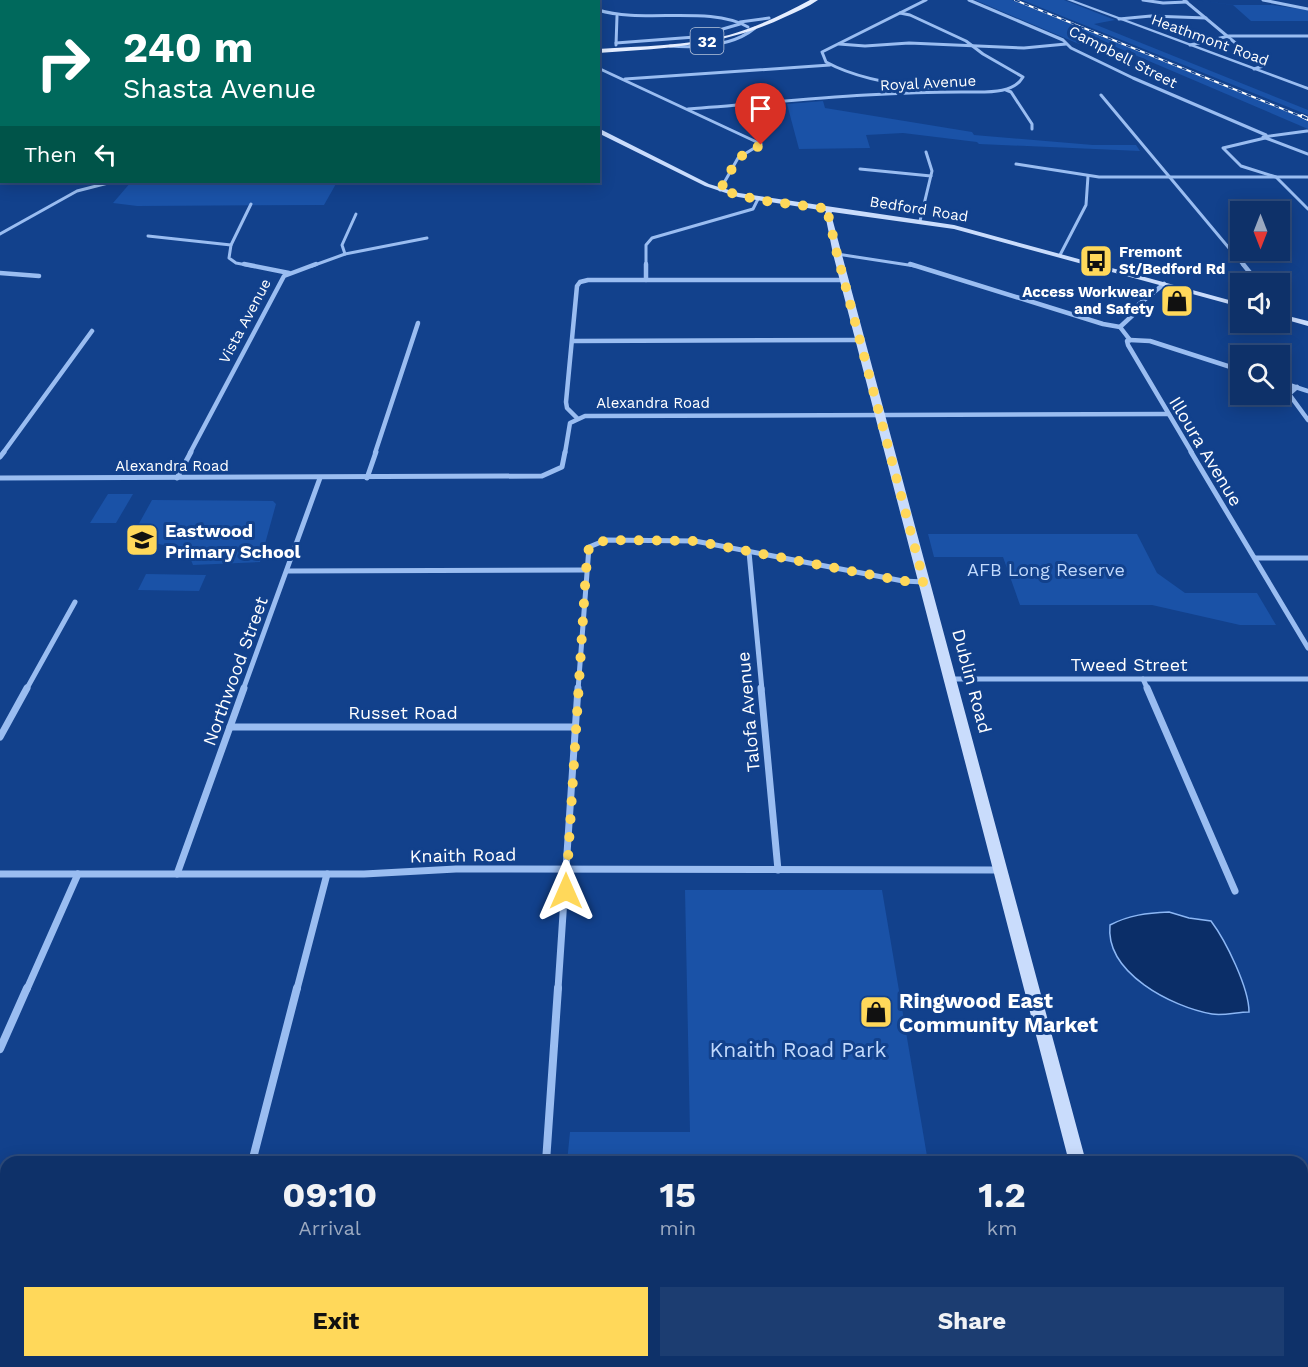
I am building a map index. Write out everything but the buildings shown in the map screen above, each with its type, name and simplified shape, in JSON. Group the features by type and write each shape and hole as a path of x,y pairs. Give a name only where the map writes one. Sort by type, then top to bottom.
{"main road":[{"path":"800,0 814,1"},
{"name":"32","path":"600,48 616,44 695,39 769,18 800,0"},
{"name":"32","path":"600,49 669,46 723,38 747,25 814,1"},
{"name":"Bedford Road","path":"600,131 689,177 720,190 758,200 954,227 1230,302"},
{"name":"Dublin Road","path":"830,209 828,214 837,254 1076,1156"},
{"path":"1290,319 1308,324"}],"street":[{"path":"830,65 826,63 822,52 926,0"},
{"name":"Campbell Street","path":"969,0 1064,40 1066,44 1133,78 1266,137"},
{"name":"Heathmont Road","path":"1069,0 1308,89"},
{"path":"1143,0 1166,3 1185,1 1263,66 1254,69"},
{"path":"1263,0 1308,9"},
{"path":"600,11 617,16 699,16 747,25"},
{"name":"Royal Avenue","path":"688,109 916,93 1005,90 1020,83 1023,77 1021,75 972,46 910,15 900,13"},
{"path":"616,44 617,16"},
{"path":"1119,19 1151,16 1207,18"},
{"path":"1190,45 1229,36 1308,36"},
{"path":"838,44 865,46 909,43 1024,48 1066,44"},
{"path":"624,79 830,65 916,93"},
{"path":"600,69 761,144 738,158 720,190"},
{"path":"888,82 924,88 971,91"},
{"path":"1005,90 1012,94 1032,124 1032,129"},
{"path":"1101,95 1250,273"},
{"path":"1307,131 1276,138 1266,137 1223,148 1241,166 1276,177 1308,209"},
{"path":"1276,138 1308,154"},
{"path":"920,221 932,166 926,152"},
{"path":"1016,164 1088,176 1308,177"},
{"path":"860,169 931,176"},
{"path":"1060,255 1086,205 1088,176"},
{"path":"0,234 77,191 108,183"},
{"path":"646,280 646,245 652,238 753,209 758,205 758,200"},
{"path":"251,204 228,255 232,261 289,274"},
{"path":"345,254 342,245 356,214"},
{"path":"148,236 231,245"},
{"name":"Vista Avenue","path":"177,478 281,279 345,254 427,238"},
{"path":"837,254 909,264 1103,324 1120,327 1134,314 1132,309 1164,284"},
{"path":"0,273 39,276"},
{"path":"577,418 567,408 566,402 577,286 580,282 588,280 844,280"},
{"path":"367,478 418,323"},
{"name":"Illoura Avenue","path":"1120,327 1131,340 1127,341 1128,345 1308,648"},
{"path":"0,458 92,331"},
{"path":"573,341 861,340"},
{"path":"1131,340 1150,341 1230,367"},
{"path":"1290,385 1308,391"},
{"path":"1297,387 1289,394 1308,420"},
{"name":"Alexandra Road","path":"0,478 542,476 562,467 570,423 577,418 597,416 1168,414"},
{"name":"Northwood Street","path":"177,874 320,478"},
{"path":"546,1156 589,547 606,540 695,541 903,581 924,582"},
{"name":"Talofa Avenue","path":"749,552 778,870"},
{"path":"1255,558 1308,558"},
{"path":"287,571 586,570"},
{"path":"0,737 75,602"},
{"name":"Tweed Street","path":"950,679 1308,679"},
{"path":"1143,679 1235,891"},
{"name":"Russet Road","path":"230,727 575,727"},
{"name":"Knaith Road","path":"0,874 327,874 456,869 999,870"},
{"path":"0,1049 78,874"},
{"path":"254,1156 327,874"}],"green space":[{"path":"975,0 1012,0 1308,120 1308,129 1102,41 1079,44"},
{"path":"1022,0 1064,0 1115,20 1094,24 1308,110 1308,115"},
{"path":"1195,0 1234,5 1272,5 1308,10 1308,21 1251,21 1233,5"},
{"path":"823,101 825,108 972,132 974,135 1093,145 1136,145 1140,151 979,144 903,133 866,135 870,148 799,149 787,104"},
{"path":"130,183 336,183 324,205 137,206 113,203"},
{"path":"108,494 133,494 116,523 90,523"},
{"path":"152,500 273,501 276,504 260,562 193,565 187,550 131,538"},
{"name":"AFB Long Reserve","path":"928,534 1137,534 1157,573 1185,593 1257,593 1276,625 1240,625 1152,605 1020,605 1003,557 934,557"},
{"path":"146,574 206,575 199,591 138,590"},
{"name":"Knaith Road Park","path":"685,890 882,890 927,1156 568,1156 570,1132 690,1132"}],"shaded area":[{"path":"1169,912 1211,921 1236,965 1245,990 1249,1012 1212,1014 1178,1004 1144,985 1118,958 1111,942 1110,925 1138,915"}],"railway":[{"path":"1015,0 1305,118"},
{"path":"1302,116 1308,119"}],"place":[{"name":"Fremont St/Bedford Rd","path":"1096,261"},
{"name":"Access Workwear and Safety","path":"1177,301"},
{"name":"Eastwood Primary School","path":"142,540"},
{"name":"Ringwood East Community Market","path":"876,1012"}],"route":[{"path":"566,891 566,855 589,547 606,540 695,541 903,581 924,582 837,254 828,214 830,209 758,200 720,190 738,158 743,153 761,145"}]}
